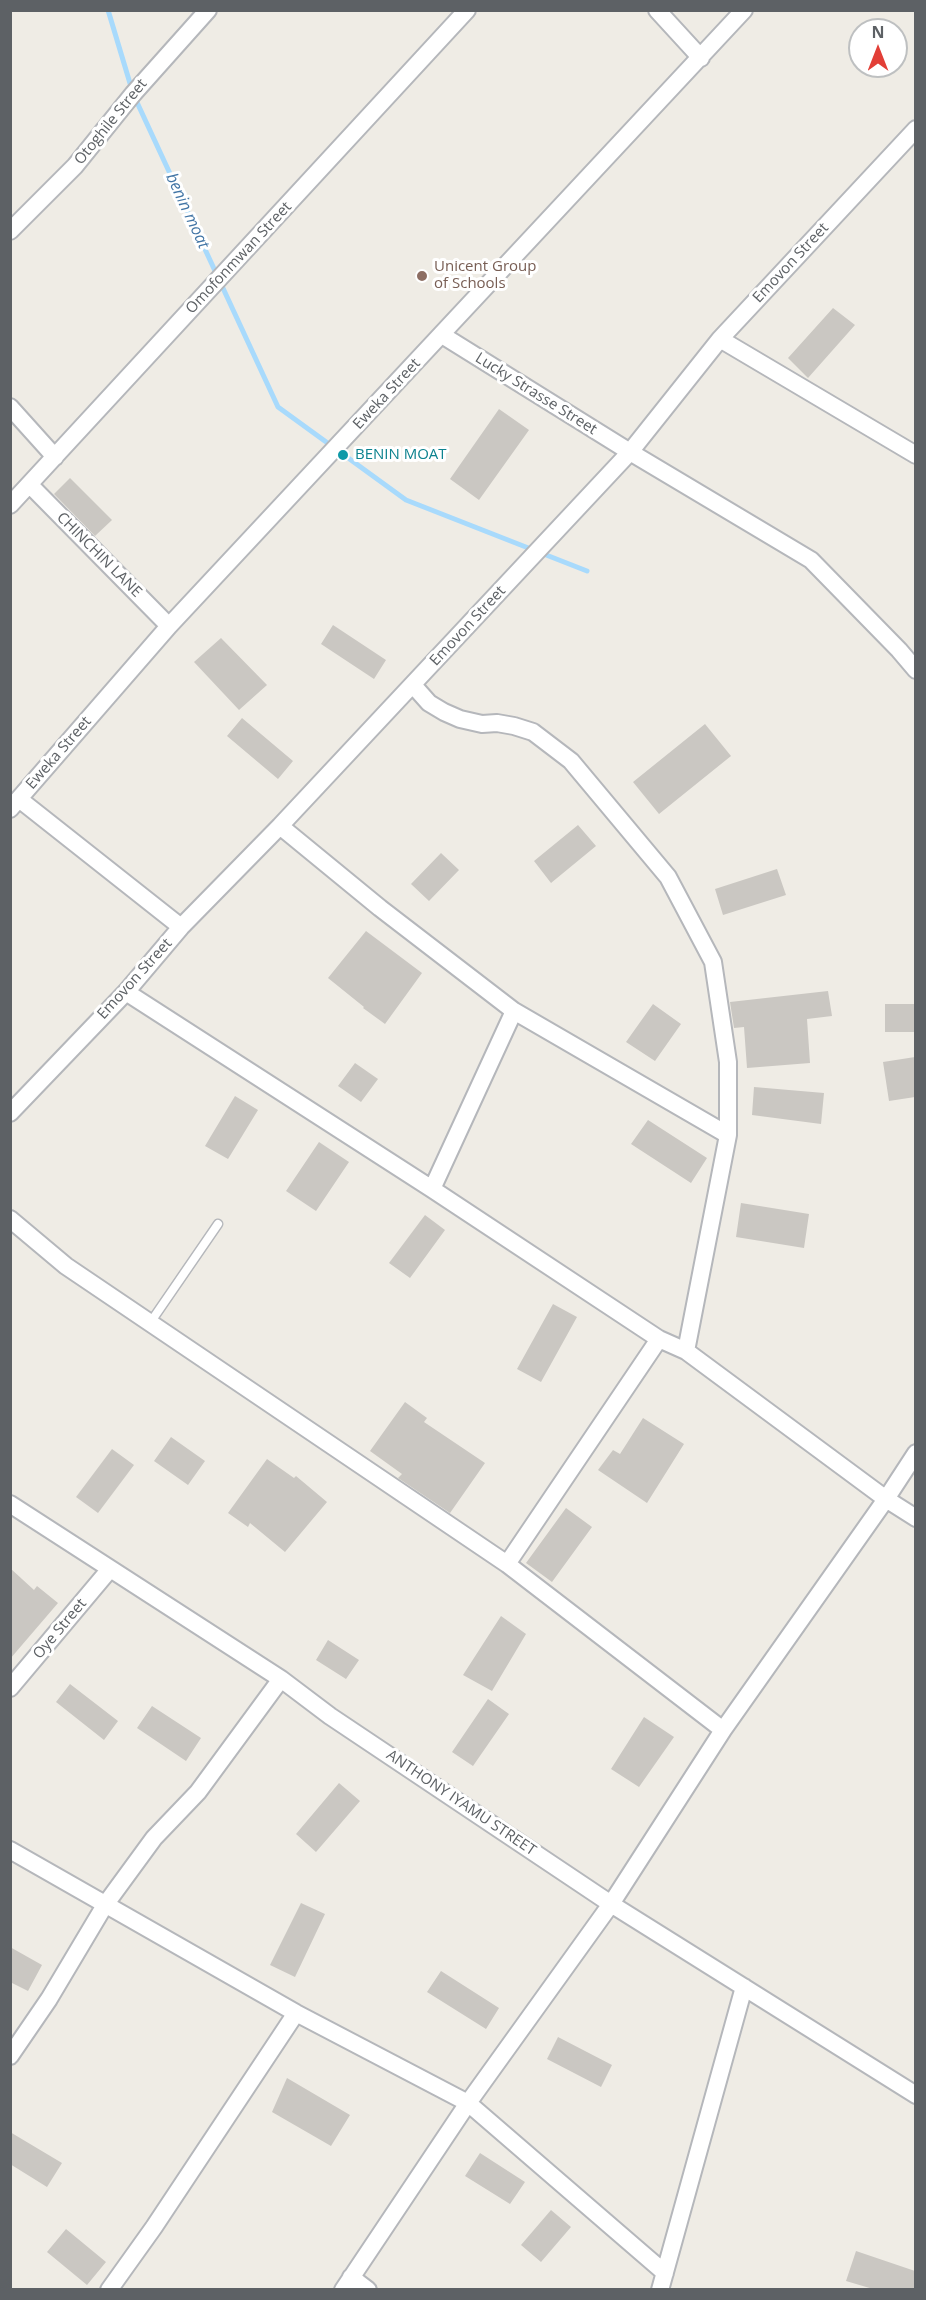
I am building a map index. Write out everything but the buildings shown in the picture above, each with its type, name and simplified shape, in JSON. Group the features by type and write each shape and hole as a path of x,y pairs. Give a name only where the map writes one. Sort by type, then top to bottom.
{"street":[{"name":"Otoghile Street","path":"10,231 75,166 133,94 208,10"},
{"name":"Omofonmwan Street","path":"10,506 467,10"},
{"path":"657,10 701,58"},
{"name":"Eweka Street","path":"15,804 169,626 744,10"},
{"name":"Emovon Street","path":"10,1113 126,992 181,927 280,826 630,452 720,339 915,129"},
{"name":"Lucky Strasse Street","path":"442,335 630,452 811,560 899,650 915,670"},
{"path":"720,339 915,455"},
{"path":"10,407 55,457"},
{"name":"CHINCHIN LANE","path":"30,485 169,626"},
{"path":"412,685 429,703 444,712 460,719 482,724 497,723 533,732 571,761 668,877 713,962 728,1062 728,1135 686,1351"},
{"path":"15,804 181,927"},
{"path":"280,826 380,908 514,1011 728,1135"},
{"path":"126,992 432,1189 659,1339 686,1351 915,1518"},
{"path":"432,1189 514,1011"},
{"path":"10,1219 66,1266 149,1324 507,1564 723,1730"},
{"path":"507,1564 659,1339"},
{"path":"368,2289 347,2283 468,2103 611,1904 723,1730 886,1499 915,1453"},
{"name":"ANTHONY IYAMU STREET","path":"10,1504 281,1679 330,1716 611,1904 915,2095"},
{"name":"Oye Street","path":"10,1688 110,1569"},
{"path":"10,2056 49,1999 105,1905 153,1838 198,1792 281,1679"},
{"path":"10,1850 296,2013 468,2103 665,2273"},
{"path":"660,2289 744,1987"},
{"path":"109,2289 154,2227 296,2013"}],"lane":[{"path":"149,1324 218,1224"}],"waterway":[{"name":"benin moat","path":"108,10 132,90"},
{"path":"135,98 278,407 406,500 587,571"}],"place":[{"name":"Unicent Group of Schools","path":"422,276"},
{"name":"BENIN MOAT","path":"343,455"}]}
